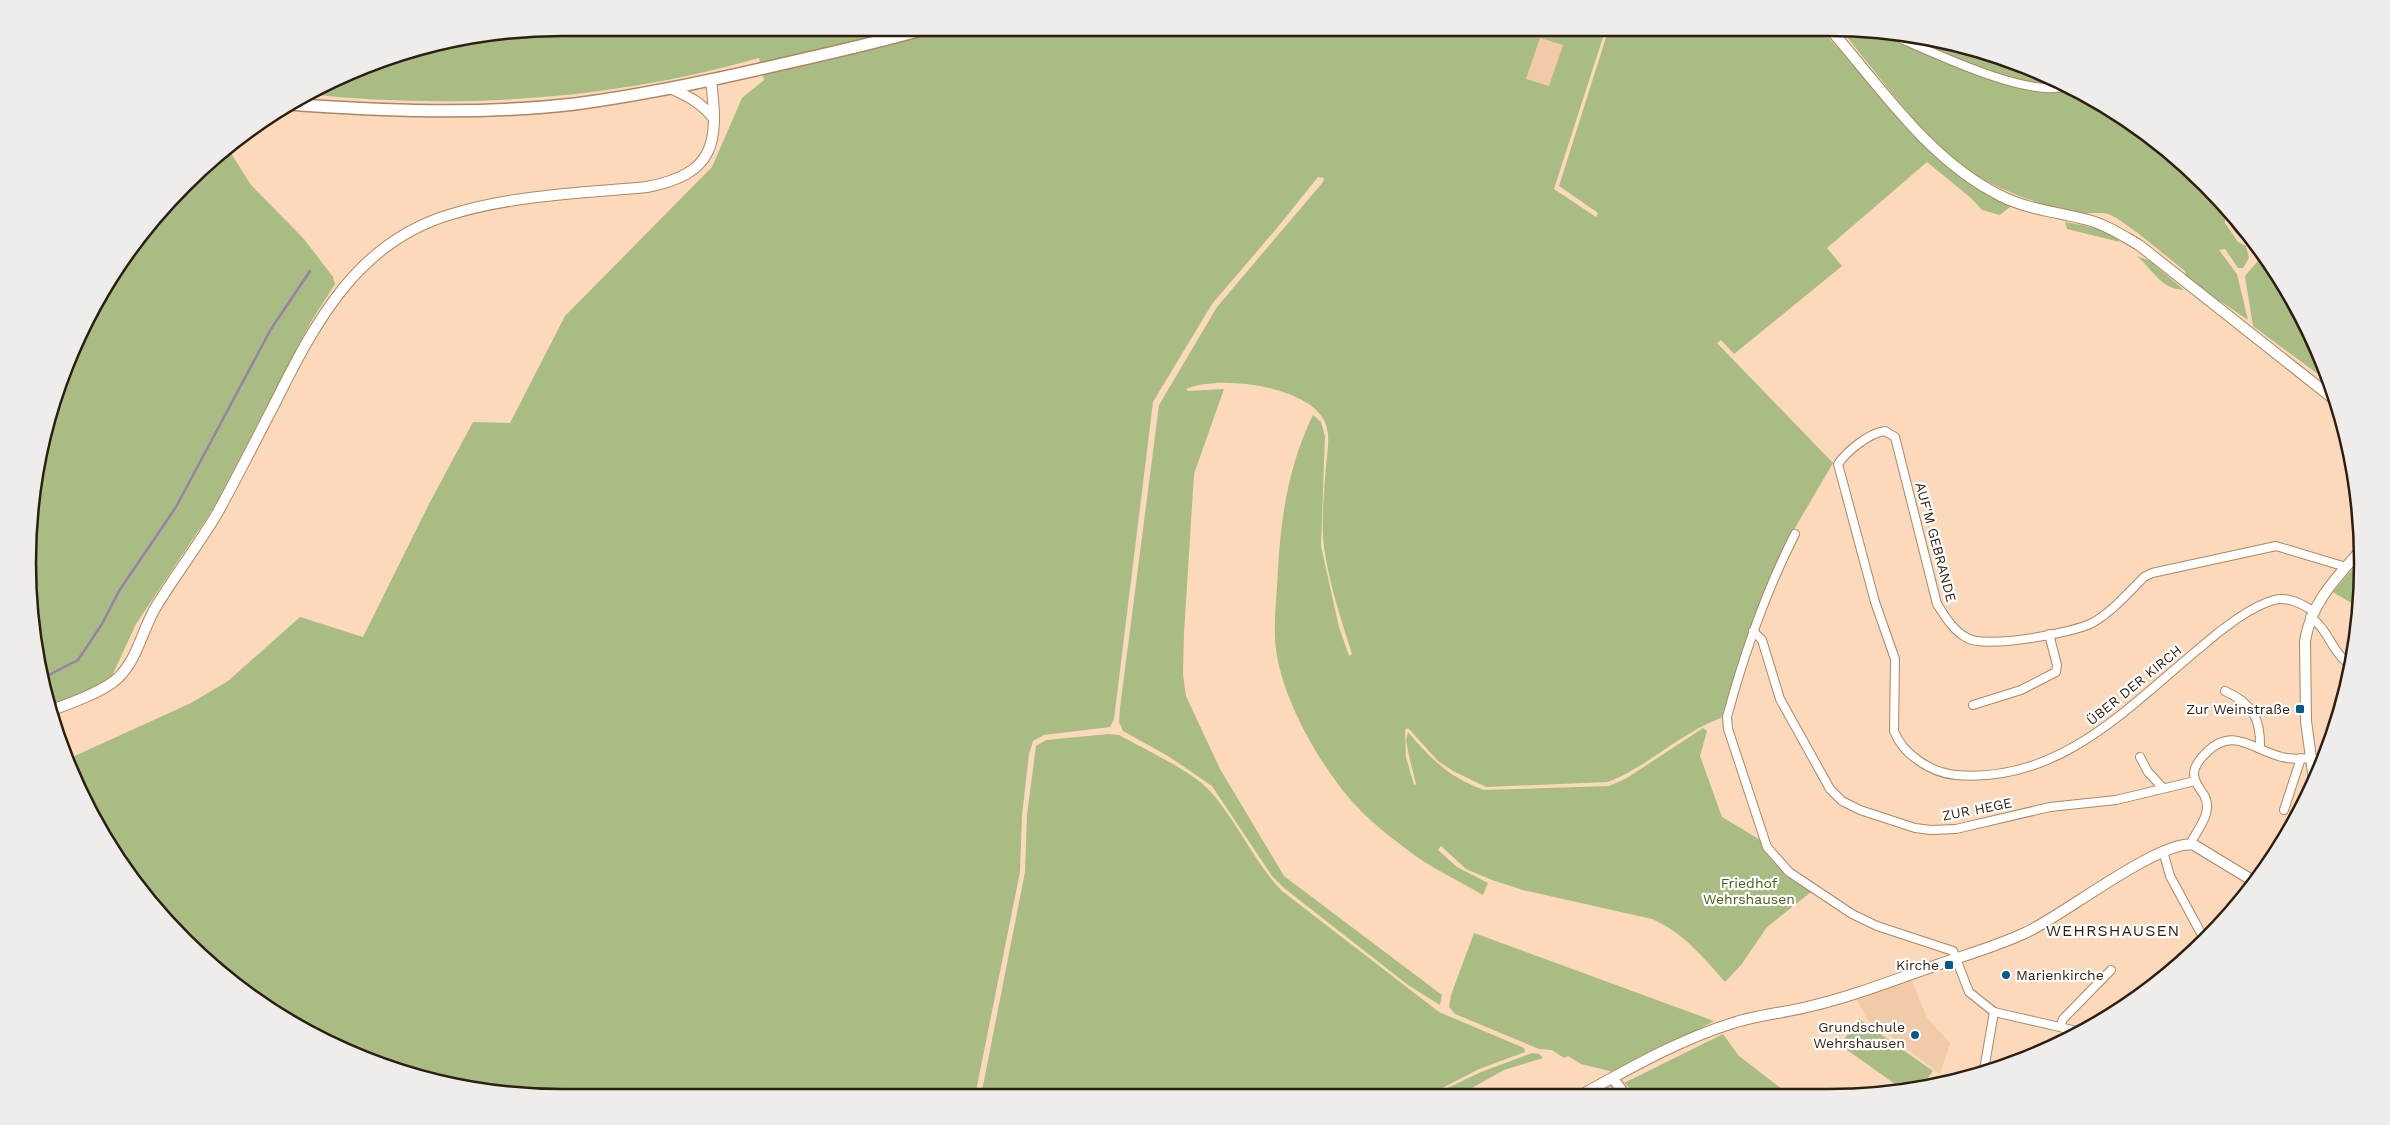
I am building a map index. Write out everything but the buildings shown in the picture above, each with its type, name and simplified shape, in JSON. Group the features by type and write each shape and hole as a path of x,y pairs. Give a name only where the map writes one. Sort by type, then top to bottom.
{"main road":[{"path":"303,105 374,110 466,111 574,104 711,81 904,36"}],"street":[{"path":"1836,36 1936,151 1958,170 2001,196 2016,202 2033,208 2089,220 2118,232 2139,245 2326,393"},
{"path":"1911,43 1950,60 2012,81 2044,88 2052,87"},
{"path":"57,708 107,686 128,668 156,606 201,542 218,512 316,323 342,288 376,254 425,224 449,214 485,205 647,187 674,180 694,169 703,159 712,143 715,119 711,81"},
{"path":"670,88 692,97 706,108 715,119"},
{"name":"AUF'M GEBRANDE","path":"1838,464 1842,457 1873,435 1881,432 1890,433 1897,442 1937,604 1952,627 1969,640 1981,642 2007,641 2070,632 2091,623 2144,577 2166,570 2276,546 2346,567"},
{"name":"ÜBER DER KIRCH","path":"1838,464 1875,602 1895,659 1894,731 1898,740 1913,756 1940,772 1961,776 1987,774 2012,771 2057,758 2122,715 2216,634 2255,609 2281,599 2292,600 2312,614"},
{"path":"1795,534 1774,575 1753,632 1727,717 1728,730 1767,847 1789,872 1852,914 1877,926 1953,951 1958,958 1962,977 1969,992 1994,1012 2069,1029"},
{"path":"2284,810 2305,758 2304,641 2312,614 2328,588 2354,558"},
{"path":"2312,614 2337,653 2345,660"},
{"name":"ZUR HEGE","path":"1753,632 1762,640 1780,699 1830,789 1842,801 1860,810 1923,830 1956,829 2050,807 2096,803 2195,781"},
{"path":"1973,705 2021,690 2056,672 2057,665 2049,634"},
{"path":"2225,691 2240,699 2255,715 2260,730 2260,748"},
{"path":"2190,844 2198,831 2207,807 2206,799 2195,781 2194,774 2204,755 2216,745 2235,739 2280,757 2316,760"},
{"path":"2140,757 2148,772 2163,788"},
{"path":"2305,758 2310,771"},
{"path":"1593,1089 1670,1048 1729,1024 1847,996 1958,958 2036,928 2163,851 2178,845 2190,844 2214,856 2249,878"},
{"path":"2163,851 2170,876 2202,933"},
{"path":"2060,1027 2063,1019 2111,970"},
{"path":"1985,1065 1994,1012"},
{"path":"1613,1078 1621,1089"}],"shaded area":[{"path":"1540,38 1563,45 1549,87 1526,79"},
{"name":"Grundschule Wehrshausen","path":"1912,981 1927,1018 1950,1043 1940,1074 1876,1025 1872,1027 1856,998"}],"green space":[{"name":"Friedhof Wehrshausen","path":"1603,36 1554,189 1596,217 1598,213 1559,186 1606,36 1827,36 1934,155 1970,182 2011,206 2000,215 1982,210 1971,198 1927,162 1827,248 1842,266 1734,354 1721,340 1717,343 1833,463 1792,533 1752,631 1721,718 1706,724 1637,767 1608,782 1486,787 1453,771 1438,761 1408,728 1405,730 1406,757 1414,785 1416,784 1406,740 1408,732 1442,767 1461,780 1484,790 1609,786 1627,778 1703,728 1707,731 1700,756 1722,817 1762,841 1767,853 1786,873 1811,892 1767,927 1741,965 1725,982 1683,938 1652,919 1523,890 1492,880 1466,869 1441,846 1438,850 1457,867 1488,883 1483,895 1423,861 1394,840 1362,812 1334,779 1321,760 1298,718 1289,697 1277,656 1275,624 1281,529 1292,471 1313,415 1321,422 1325,436 1321,546 1339,627 1349,656 1352,654 1332,588 1323,538 1324,486 1328,444 1327,427 1316,410 1301,400 1283,392 1262,386 1240,383 1201,385 1186,389 1188,391 1224,389 1194,474 1184,633 1183,675 1186,696 1220,769 1284,876 1442,995 1440,1005 1408,985 1284,888 1272,876 1212,786 1168,756 1123,731 1119,722 1120,708 1159,405 1217,307 1323,182 1324,178 1318,177 1212,304 1153,402 1114,719 1110,727 1044,735 1033,741 1029,754 1022,815 1020,872 976,1089 528,1088 460,1079 393,1061 361,1049 299,1018 242,980 190,935 145,883 107,826 73,757 191,703 228,681 300,617 363,637 430,502 473,422 510,423 565,316 712,167 742,98 764,80 759,58 648,84 535,98 478,101 364,99 322,95 361,76 426,54 460,46 528,37","holes":["1540,38 1563,45 1549,86 1526,79"]},
{"path":"1846,37 1930,46 1997,64 2050,86 2025,88 2054,92 2059,91 2120,125 2148,145 2200,190 2225,218 2225,223 2238,242 2246,246 2249,258 2243,268 2238,268 2225,249 2219,250 2237,274 2248,320 2220,301 2219,303 2186,276 2185,271 2135,231 2108,214 2081,213 2043,204 2014,194 1980,177 1935,141"},
{"path":"231,154 251,185 304,239 333,277 335,284 312,320 213,509 136,624 112,676 95,696 59,715 46,665 37,597 37,528 46,460 54,426 76,361 107,299 125,270 145,242 190,190"},
{"path":"2065,222 2088,226 2102,231 2115,237 2120,242 2067,229"},
{"path":"2230,224 2242,239 2236,234"},
{"path":"2137,256 2150,261 2184,290 2176,289 2163,282"},
{"path":"2258,260 2283,299 2319,375 2253,326 2245,276"},
{"path":"2354,568 2352,604 2333,592"},
{"path":"1108,734 1119,735 1180,768 1202,783 1220,803 1262,867 1282,891 1439,1012 1524,1048 1525,1052 1479,1069 1441,1089 982,1089 1025,872 1027,815 1036,746 1046,740"},
{"path":"1474,933 1714,1021 1613,1072 1581,1064 1568,1056 1564,1058 1552,1050 1539,1049 1455,1014 1449,1007 1451,995"},
{"path":"1859,1019 1933,1071 1927,1079 1895,1084 1840,1045"},
{"path":"1723,1034 1739,1056 1782,1089 1631,1089 1624,1083"},
{"path":"1532,1053 1539,1054 1543,1058 1504,1070 1470,1089 1445,1089 1481,1072"}],"waterway":[{"path":"48,675 78,660 102,624 119,591 176,507 271,329 310,271"}],"place":[{"name":"Zur Weinstraße","path":"2300,709"},
{"name":"Kirche","path":"1949,965"},
{"name":"Marienkirche","path":"2006,975"},
{"name":"Grundschule Wehrshausen","path":"1915,1035"}],"district":[{"name":"WEHRSHAUSEN","path":"2113,930"}]}
